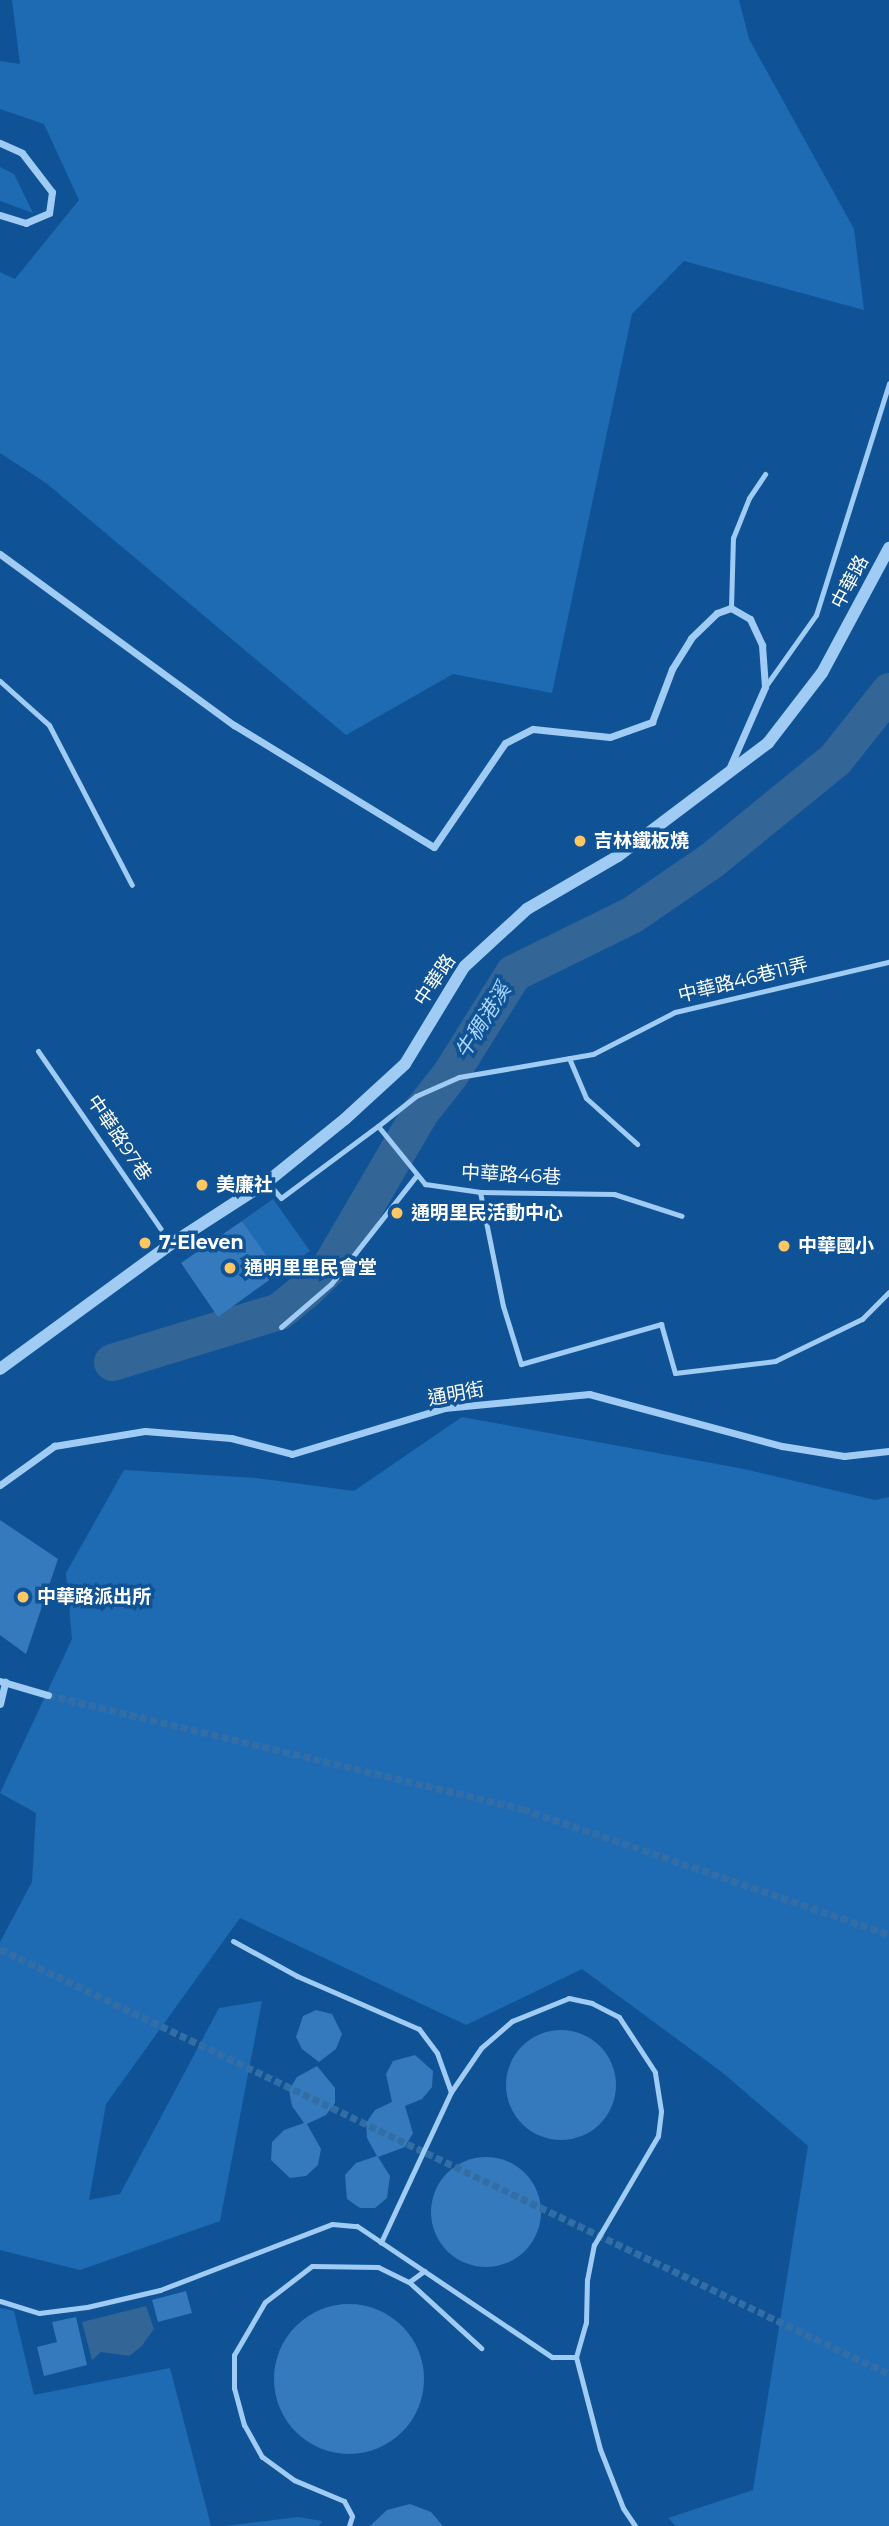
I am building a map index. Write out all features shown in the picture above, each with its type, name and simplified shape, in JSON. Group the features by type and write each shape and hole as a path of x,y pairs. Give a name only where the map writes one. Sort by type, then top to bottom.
{"street":[{"path":"0,143 22,153 52,192 49,213 26,223 0,215"},
{"name":"中華路","path":"0,1369 171,1244 267,1182 405,1064 464,967 527,909 618,856 724,779 768,743 822,673 889,548"},
{"path":"0,554 234,725 433,847 505,743 533,729 610,737 652,722 672,669 691,638 717,612 731,608 750,619 762,645 765,687 724,779"},
{"name":"通明街","path":"0,1485 54,1446 119,1435 145,1431 231,1438 292,1454 444,1408 589,1394 782,1446 844,1456 889,1451"},
{"path":"0,1673 0,1704"},
{"path":"2,1682 48,1695"}],"lane":[{"path":"765,687 816,615 889,383"},
{"path":"731,608 733,538 749,498 765,474"},
{"path":"0,681 49,726 131,885"},
{"name":"中華路46巷11弄","path":"378,1126 416,1096 459,1077 593,1054 675,1012 889,962"},
{"name":"中華路97巷","path":"38,1051 171,1244"},
{"path":"569,1058 586,1098 637,1144"},
{"path":"267,1182 281,1198 378,1126"},
{"name":"中華路46巷","path":"378,1126 425,1184 480,1192 614,1194 682,1216"},
{"path":"281,1327 331,1284 416,1175"},
{"path":"480,1192 503,1306 521,1364 661,1324 674,1373 775,1361 862,1319 889,1292"},
{"path":"233,1941 297,1976 419,2029 437,2053 451,2092"},
{"path":"381,2242 451,2092 481,2048 512,2021 569,1998 592,2003 619,2017 655,2071 662,2110 659,2136 594,2245 587,2280 586,2323 576,2357 600,2449 623,2508 635,2526"},
{"path":"0,2301 39,2313 87,2307 160,2290 332,2224 357,2226 552,2357 576,2357"},
{"path":"349,2526 352,2516 344,2501 294,2480 262,2457 244,2425 234,2388 234,2355 265,2302 312,2266 378,2267 409,2283 481,2348"},
{"path":"409,2283 424,2271"}],"shaded area":[{"path":"12,0 739,0 749,39 854,229 864,310 684,261 632,314 552,693 453,674 346,735 46,483 0,453 0,272 15,279 79,200 44,124 0,109 0,61 20,64"},
{"path":"0,167 14,174 33,213 0,201"},
{"path":"273,1199 310,1251 279,1273 242,1221"},
{"path":"462,1417 744,1469 875,1500 889,1497 889,2526 676,2526 668,2518 753,2490 808,2146 723,2073 582,1969 466,2025 240,1918 106,2104 89,2200 120,2194 219,2008 262,2001 220,2221 80,2270 0,2250 0,1942 32,1882 36,1813 0,1793 72,1639 66,1573 124,1470 256,1478 354,1491"},
{"path":"146,2306 154,2329 141,2347 129,2356 101,2352 92,2360 82,2322"},
{"path":"0,2308 14,2311 34,2395 170,2368 211,2526 0,2526"},
{"path":"298,2517 322,2521 319,2526 225,2526"}],"building":[{"name":"通明里里民會堂","path":"242,1221 279,1273 218,1317 181,1263"},
{"name":"中華路派出所","path":"0,1520 58,1559 26,1654 0,1635"},
{"path":"316,2010 332,2014 342,2034 336,2049 319,2062 302,2049 296,2037 303,2016"},
{"path":"561,2030 582,2034 600,2046 612,2064 616,2085 612,2106 600,2124 582,2136 561,2140 540,2136 522,2124 510,2106 506,2085 510,2064 522,2046 540,2034"},
{"path":"415,2055 433,2071 432,2087 422,2099 405,2106 413,2133 405,2147 378,2157 390,2176 387,2198 375,2208 360,2208 347,2199 345,2175 356,2163 377,2156 367,2138 366,2123 375,2110 392,2102 386,2074 393,2061"},
{"path":"317,2066 335,2088 335,2103 326,2115 307,2124 321,2149 318,2165 306,2176 290,2178 271,2160 272,2142 284,2130 304,2123 292,2106 289,2090 297,2077"},
{"path":"486,2157 507,2161 525,2173 537,2191 541,2212 537,2233 525,2251 507,2263 486,2267 465,2263 447,2251 435,2233 431,2212 435,2191 447,2173 465,2161"},
{"path":"186,2291 192,2313 158,2322 152,2300"},
{"path":"349,2304 378,2310 402,2326 418,2350 424,2379 418,2408 402,2432 378,2448 349,2454 320,2448 296,2432 280,2408 274,2379 280,2350 296,2326 320,2310"},
{"path":"76,2317 87,2365 44,2376 37,2347 57,2342 52,2322"},
{"path":"410,2504 431,2512 443,2526 370,2526 387,2510"}],"waterway":[{"name":"牛稠港溪","path":"112,1362 279,1311 304,1291 330,1266 420,1112 450,1074 513,973 631,915 710,861 835,759 889,691"}],"tunnel":[{"path":"48,1695 523,1809 889,1934"},
{"path":"0,1949 889,2374"}],"place":[{"name":"吉林鐵板燒","path":"580,841"},
{"name":"美廉社","path":"202,1185"},
{"name":"通明里民活動中心","path":"397,1213"},
{"name":"7-Eleven","path":"145,1243"},
{"name":"中華國小","path":"784,1246"},
{"name":"通明里里民會堂","path":"230,1268"},
{"name":"中華路派出所","path":"23,1597"}]}
